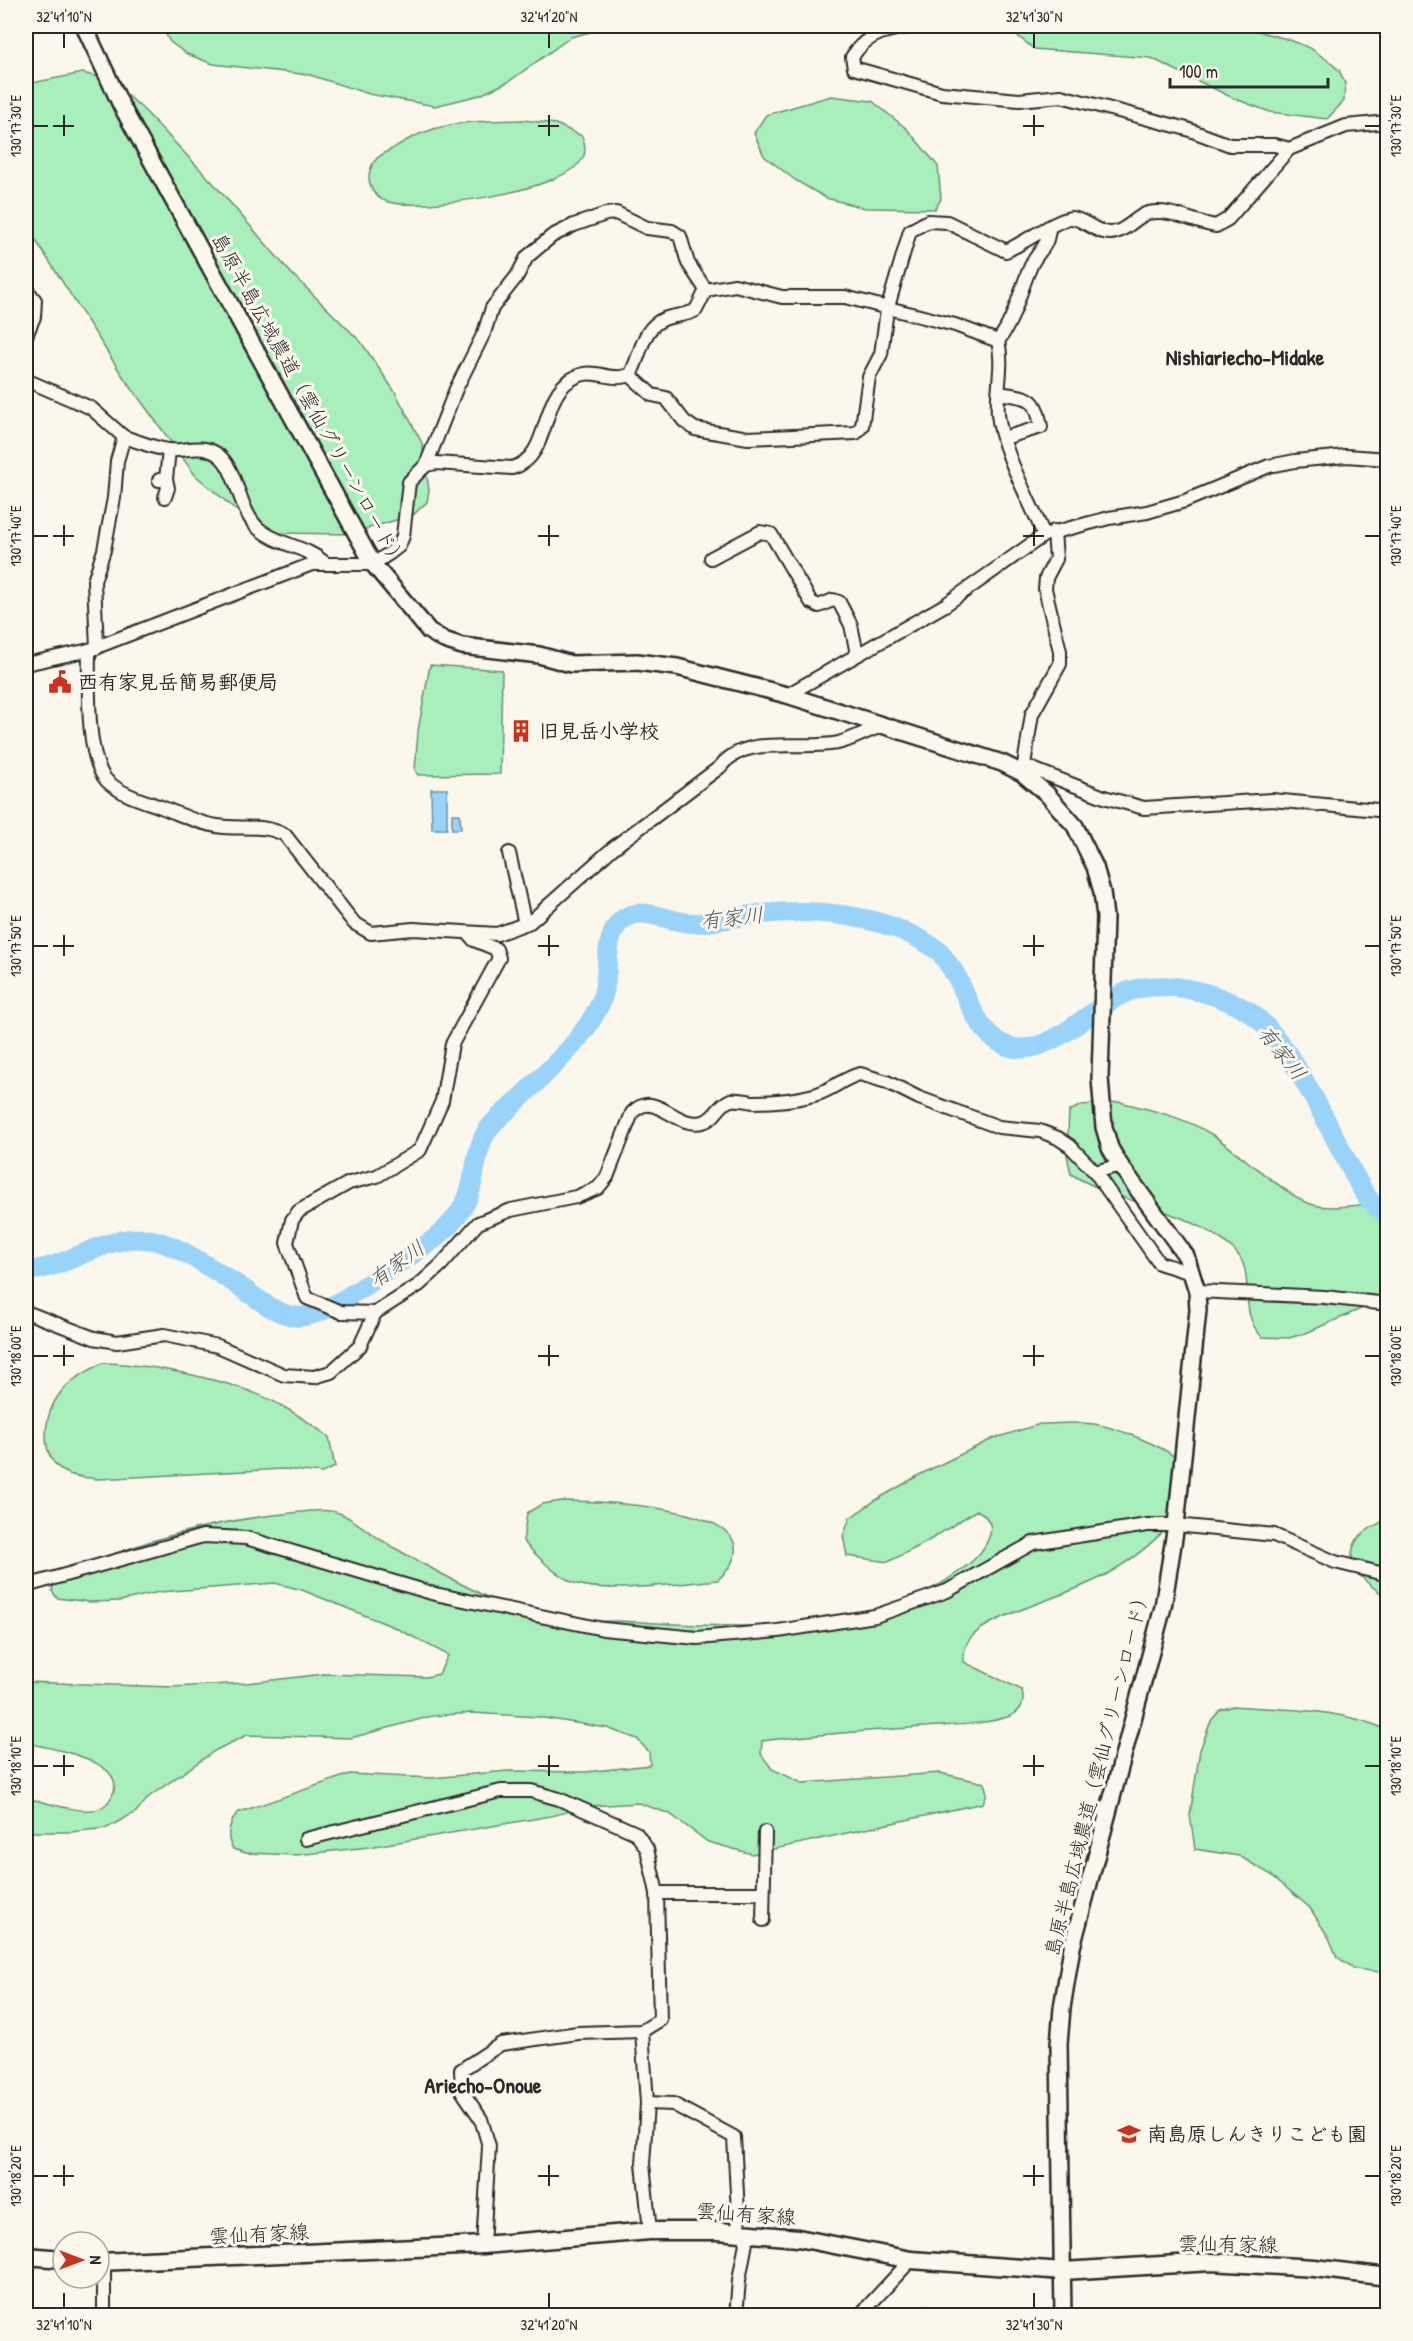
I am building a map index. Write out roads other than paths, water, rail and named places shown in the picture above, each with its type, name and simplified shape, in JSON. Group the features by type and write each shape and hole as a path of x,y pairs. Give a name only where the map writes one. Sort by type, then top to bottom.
{"main road":[{"name":"雲仙有家線","path":"111,2262 483,2245 650,2231 743,2232 798,2238 911,2260 1062,2271 1211,2262 1314,2268 1388,2277"},
{"path":"26,2256 51,2258"}],"street":[{"name":"島原半島広域農道（雲仙グリーンロード）","path":"84,26 122,107 373,564 417,620 444,640 462,646 539,655 571,664 658,662 787,695 881,726 982,755 1024,770 1060,807 1085,843 1102,892 1100,1078 1104,1127 1110,1148 1120,1165 1177,1242 1197,1291 1198,1329 1176,1525 1162,1607 1144,1686 1072,1947 1062,2008 1059,2044 1063,2316"},
{"path":"919,26 881,30 859,45 852,57 854,68 942,93 1019,100 1061,96 1187,129 1230,145 1275,145 1288,149"},
{"path":"630,375 652,394 666,398 684,421 695,429 748,438 856,433 862,426 869,377 881,354 887,310 910,231 928,221 947,222 1006,251 1026,242 1049,227 1073,218 1090,227 1116,232 1148,213 1171,213 1216,226 1228,219 1288,149 1346,126 1388,122"},
{"path":"26,664 93,649 312,564 324,562 373,564 399,546 403,536 409,482 426,465 456,389 484,333 492,308 517,276 527,257 552,236 574,225 616,213 647,228 672,231 680,236 688,263 706,290"},
{"path":"998,341 1010,326 1030,266 1048,241 1049,227"},
{"path":"706,290 735,285 782,297 845,297 887,310 955,326 998,341"},
{"path":"26,290 35,300 34,317 26,336"},
{"path":"630,375 646,335 653,326 663,320 696,310 706,290"},
{"path":"998,341 1001,353 998,413 1004,438 1049,533 1056,559 1044,584 1060,651 1060,664 1032,714 1024,770 1144,808 1272,800 1388,811"},
{"path":"426,465 436,463 512,468 520,465 534,452 564,385 585,373 595,372 615,378 630,375"},
{"path":"26,380 91,408 124,437 169,450 192,447 218,454 225,463 244,507 257,527 274,539 307,551 324,562"},
{"path":"999,393 1029,398 1038,406 1041,427 1004,438"},
{"path":"124,437 117,461 114,498 104,550 94,581 93,649 89,700 95,753 100,772 114,787 125,794 195,822 221,827 268,828 285,835 362,929 371,933 413,929 497,934 525,924 613,848 720,767 732,754 758,747 840,742 881,726"},
{"path":"165,497 168,488 162,480 169,450"},
{"path":"787,695 945,605 1049,533 1147,512 1185,501 1277,464 1346,456 1388,459"},
{"path":"711,558 760,532 771,534 811,602 819,606 833,600 839,602 851,625 857,654"},
{"path":"509,853 525,924"},
{"path":"468,933 474,940 496,949 498,958 452,1044 442,1101 427,1139 420,1150 401,1163 377,1176 349,1183 299,1211 292,1220 287,1243 303,1290 307,1298 332,1310 375,1312 419,1285 441,1265 478,1223 511,1210 576,1197 598,1188 608,1177 632,1113 643,1105 659,1107 681,1121 703,1122 714,1117 724,1104 731,1100 768,1101 816,1095 860,1074 887,1082 919,1098 999,1126 1040,1131 1058,1138 1070,1146 1095,1172 1158,1263 1191,1273"},
{"path":"1095,1172 1120,1165"},
{"path":"1197,1291 1324,1297 1388,1304"},
{"path":"26,1312 94,1338 117,1342 164,1335 218,1346 284,1375 314,1377 331,1372 346,1361 360,1346 375,1312"},
{"path":"26,1586 203,1536 246,1538 435,1594 603,1629 697,1638 778,1631 875,1616 947,1590 1033,1543 1147,1525 1176,1525 1274,1534 1335,1562 1388,1575"},
{"path":"306,1839 481,1794 531,1791 559,1799 636,1833 647,1849 657,1893 660,2020 642,2031 578,2034 501,2044 461,2070 462,2091 481,2119 489,2146 483,2245"},
{"path":"763,1920 765,1832"},
{"path":"657,1893 762,1893"},
{"path":"642,2031 647,2103 643,2164 650,2231"},
{"path":"647,2103 673,2104 734,2137 743,2232 736,2316"},
{"path":"859,2316 911,2260"},
{"path":"103,2290 104,2316"}],"water":[{"path":"431,789 447,789 447,829 432,829"},
{"path":"452,814 460,814 461,829 452,829"}],"waterway":[{"name":"有家川","path":"26,1271 45,1268 115,1242 133,1239 151,1240 189,1255 279,1312 299,1317 307,1316 342,1301 428,1244 458,1215 469,1195 479,1149 487,1131 584,1032 603,995 608,952 613,932 626,917 635,914 655,915 686,923 696,923 760,914 806,912 854,917 900,930 921,939 940,952 956,975 981,1025 992,1037 1010,1047 1028,1048 1046,1043 1117,997 1147,987 1190,989 1231,1002 1261,1021 1278,1041 1311,1093 1365,1194 1388,1216"}],"place":[{"name":"西有家見岳簡易郵便局","path":"60,682"},
{"name":"旧見岳小学校","path":"521,731"},
{"name":"南島原しんきりこども園","path":"1129,2134"}],"district":[{"name":"Nishiariecho-Midake","path":"1245,357"},
{"name":"Ariecho-Onoue","path":"483,2085"}]}
